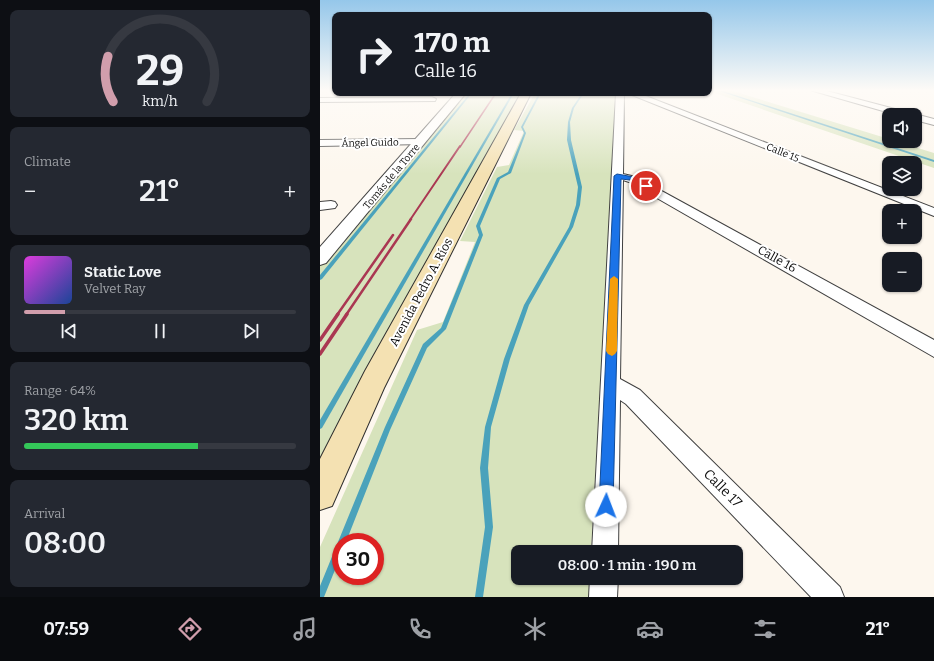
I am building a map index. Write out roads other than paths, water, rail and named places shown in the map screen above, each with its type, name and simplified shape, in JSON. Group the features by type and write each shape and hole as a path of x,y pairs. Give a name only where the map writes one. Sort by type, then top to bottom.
{"main road":[{"name":"Avenida Pedro A. Ríos","path":"320,494 374,380 512,118"}],"street":[{"name":"Tomás de la Torre","path":"320,259 440,118"},
{"path":"605,545 619,118"},
{"name":"Calle 15","path":"694,118 934,212"},
{"path":"922,119 934,122"},
{"name":"Ángel Guido","path":"320,143 420,142"},
{"name":"Calle 16","path":"617,176 632,179 646,186 934,349"},
{"name":"Calle 17","path":"610,384 633,397 830,597"},
{"path":"603,597 604,585"}],"waterway":[{"path":"320,278 451,118"},
{"path":"320,426 499,118"},
{"path":"346,533 387,429 425,346 443,329 481,235 478,226 499,178 509,173 525,133 522,127 527,118"},
{"path":"479,597 489,527 484,468 488,427 507,359 527,305 571,227 578,205 580,187 569,140 570,118"},
{"path":"802,118 934,161"},
{"path":"320,597 332,567"}],"railway":[{"path":"460,147 479,118"},
{"path":"410,220 460,146"},
{"path":"346,315 411,219"},
{"path":"337,315 393,235"},
{"path":"320,340 338,314"},
{"path":"320,354 347,314"}]}
